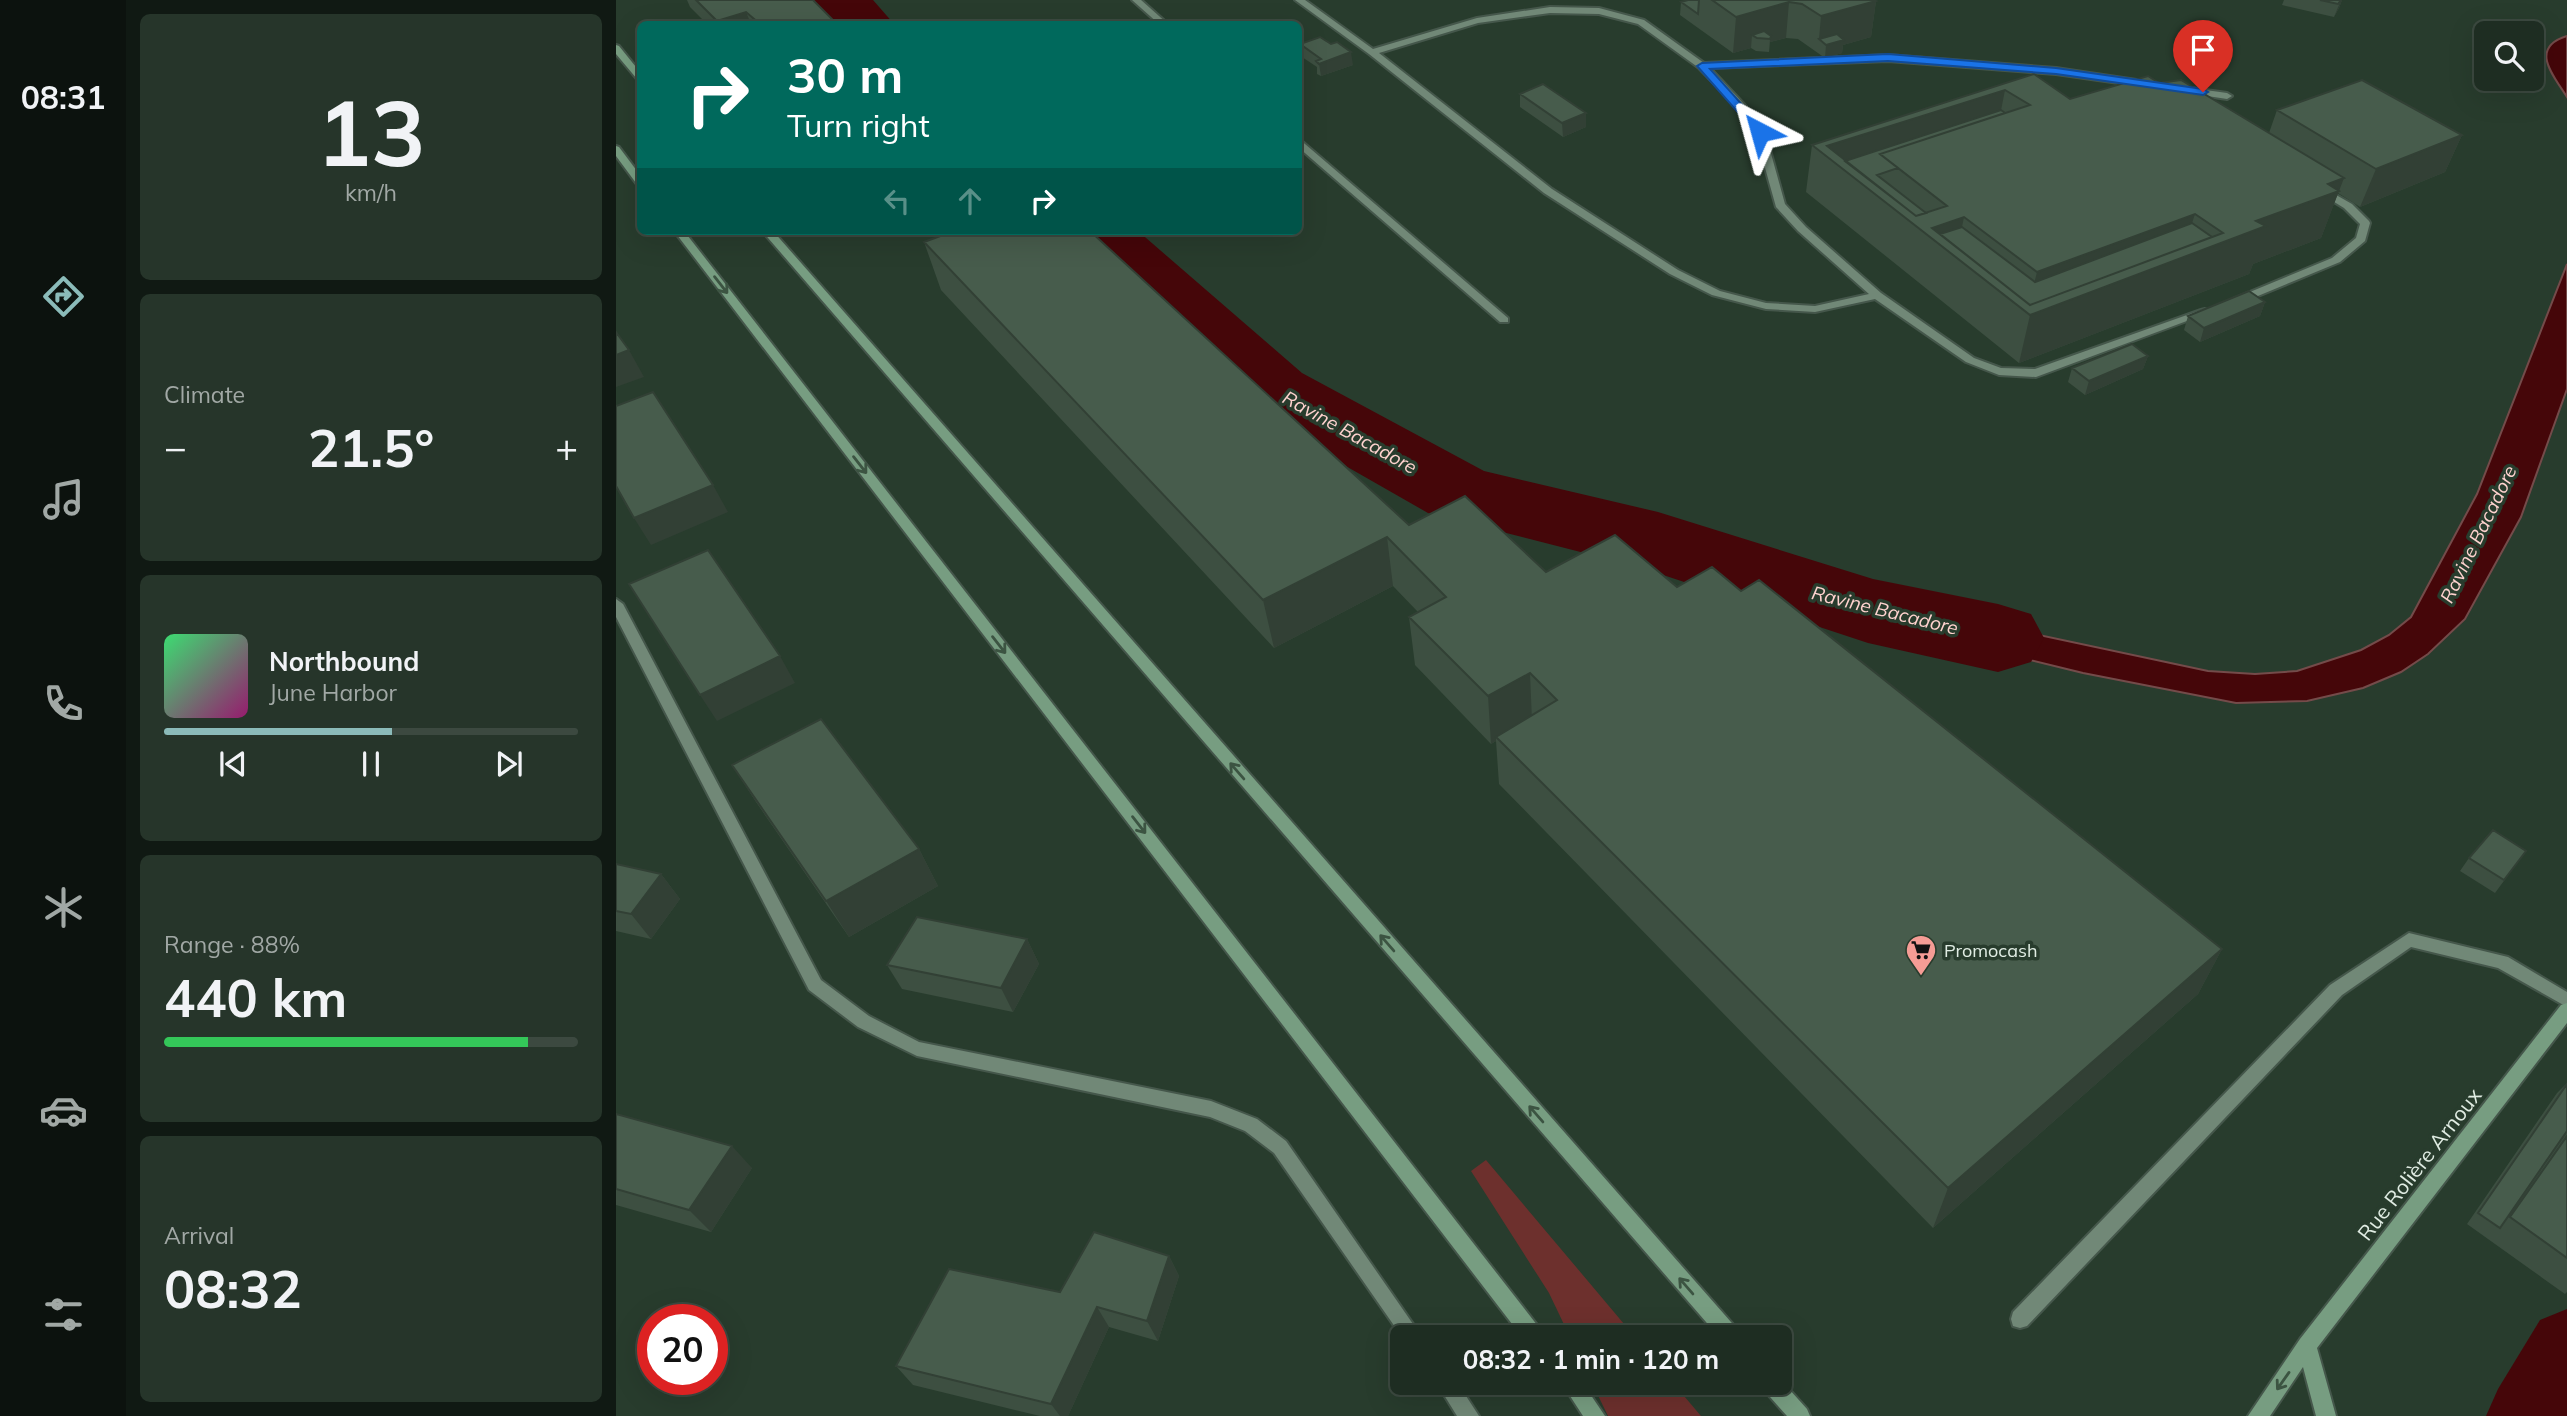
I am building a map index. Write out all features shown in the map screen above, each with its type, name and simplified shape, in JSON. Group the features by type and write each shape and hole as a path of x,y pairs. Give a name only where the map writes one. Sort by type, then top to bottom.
{"main road":[{"path":"616,48 637,74"},
{"path":"616,149 637,177"},
{"path":"682,235 1525,1325"},
{"path":"770,235 1721,1325"},
{"name":"Rue Rolière Arnoux","path":"2258,1416 2307,1346 2567,1010"},
{"path":"2307,1346 2326,1416"},
{"path":"1580,1395 1595,1416"},
{"path":"1781,1395 1800,1416"}],"street":[{"path":"1136,0 1160,21"},
{"path":"1299,0 1372,52 1548,191 1674,272 1706,288 1766,306 1815,309 1877,295"},
{"path":"1372,52 1477,21 1550,10 1599,11 1640,22 1702,66 1741,106 1760,132 1780,205 1802,229 1877,295 1970,360 1999,371 2036,373 2218,307"},
{"path":"1702,66 1888,58 2056,71 2161,86"},
{"path":"2174,88 2227,96"},
{"path":"1302,144 1504,320"},
{"path":"2231,303 2336,260 2361,239 2365,223 2348,206 2315,186"},
{"path":"616,604 815,985 832,1001 882,1034 917,1049 1211,1109 1251,1125 1280,1147 1405,1325"},
{"path":"2020,1319 2336,990 2409,940 2502,962 2567,1000"},
{"path":"1454,1395 1469,1416"}],"shaded area":[{"path":"1486,1160 1625,1325 1564,1325 1549,1293 1471,1171"},
{"path":"1598,1395 1683,1395 1701,1416 1608,1416"}],"water":[{"path":"2567,36 2567,97 2551,72 2546,55 2555,41"},
{"path":"2567,264 2567,389 2521,517 2465,619 2428,654 2401,672 2363,688 2307,701 2236,703 2083,673 1952,641 1868,610 2002,627 2208,671 2255,674 2297,671 2361,650 2389,635 2411,617 2477,494"}],"building":[{"path":"696,0 813,0 834,21 756,21 746,12 717,21"},
{"path":"1699,0 1698,14 1681,2"},
{"path":"1712,0 1876,1 1821,16 1802,4 1789,2 1736,17"},
{"path":"2320,0 2341,0 2338,4"},
{"path":"1764,31 1771,36 1770,39 1752,35"},
{"path":"1837,34 1844,40 1826,45 1819,39"},
{"path":"1320,37 1331,44 1337,42 1351,52 1319,64 1316,61 1321,59 1302,43"},
{"path":"2034,74 2070,99 2148,76 2159,83 2181,80 2344,178 2328,184 2339,191 2256,221 2266,226 2030,315 1812,145","holes":["2005,90 2030,105 1880,154 1947,206 1916,216 1827,146","2195,214 2223,233 2030,305 1932,228 1964,217 2037,272"]},
{"path":"2362,80 2462,135 2376,169 2277,110"},
{"path":"1543,84 1586,113 1562,123 1520,94"},
{"path":"2001,110 2005,113 1880,154 1898,168 1877,175 1926,213 1916,216 1845,161"},
{"path":"2192,223 2212,237 2030,305 1940,234 1962,227 2035,282"},
{"path":"943,235 1094,235 1409,525 1465,496 1546,572 1615,535 1677,587 1712,567 1741,591 1759,580 2222,949 1948,1188 1496,737 1557,700 1530,673 1488,696 1409,617 1446,597 1387,537 1263,600 924,242"},
{"path":"2249,291 2265,302 2204,328 2188,316"},
{"path":"616,332 629,350 616,355"},
{"path":"2132,344 2148,356 2089,381 2072,368"},
{"path":"653,392 713,485 634,518 616,486 616,406"},
{"path":"708,550 780,656 700,695 629,584"},
{"path":"821,719 919,849 826,901 732,765"},
{"path":"2493,830 2526,851 2504,880 2469,858"},
{"path":"616,864 661,874 631,914 616,911"},
{"path":"917,917 1027,939 1001,988 887,965"},
{"path":"2567,1084 2567,1131 2500,1228 2478,1213"},
{"path":"616,1114 732,1146 689,1210 616,1189"},
{"path":"2567,1136 2567,1258 2510,1217"},
{"path":"1094,1232 1169,1256 1147,1321 1097,1307 1051,1404 896,1366 949,1269 1060,1292"}],"waterway":[{"name":"Ravine Bacadore","path":"837,0 861,21"},
{"name":"Ravine Bacadore","path":"1099,235 1274,391 1458,493 1658,542 1868,610 1998,638"},
{"path":"2525,1416 2567,1347"}],"place":[{"name":"Promocash","path":"1921,977"}],"route":[{"path":"1760,132 1741,106 1702,66 1888,58 2056,71 2203,92"}]}
